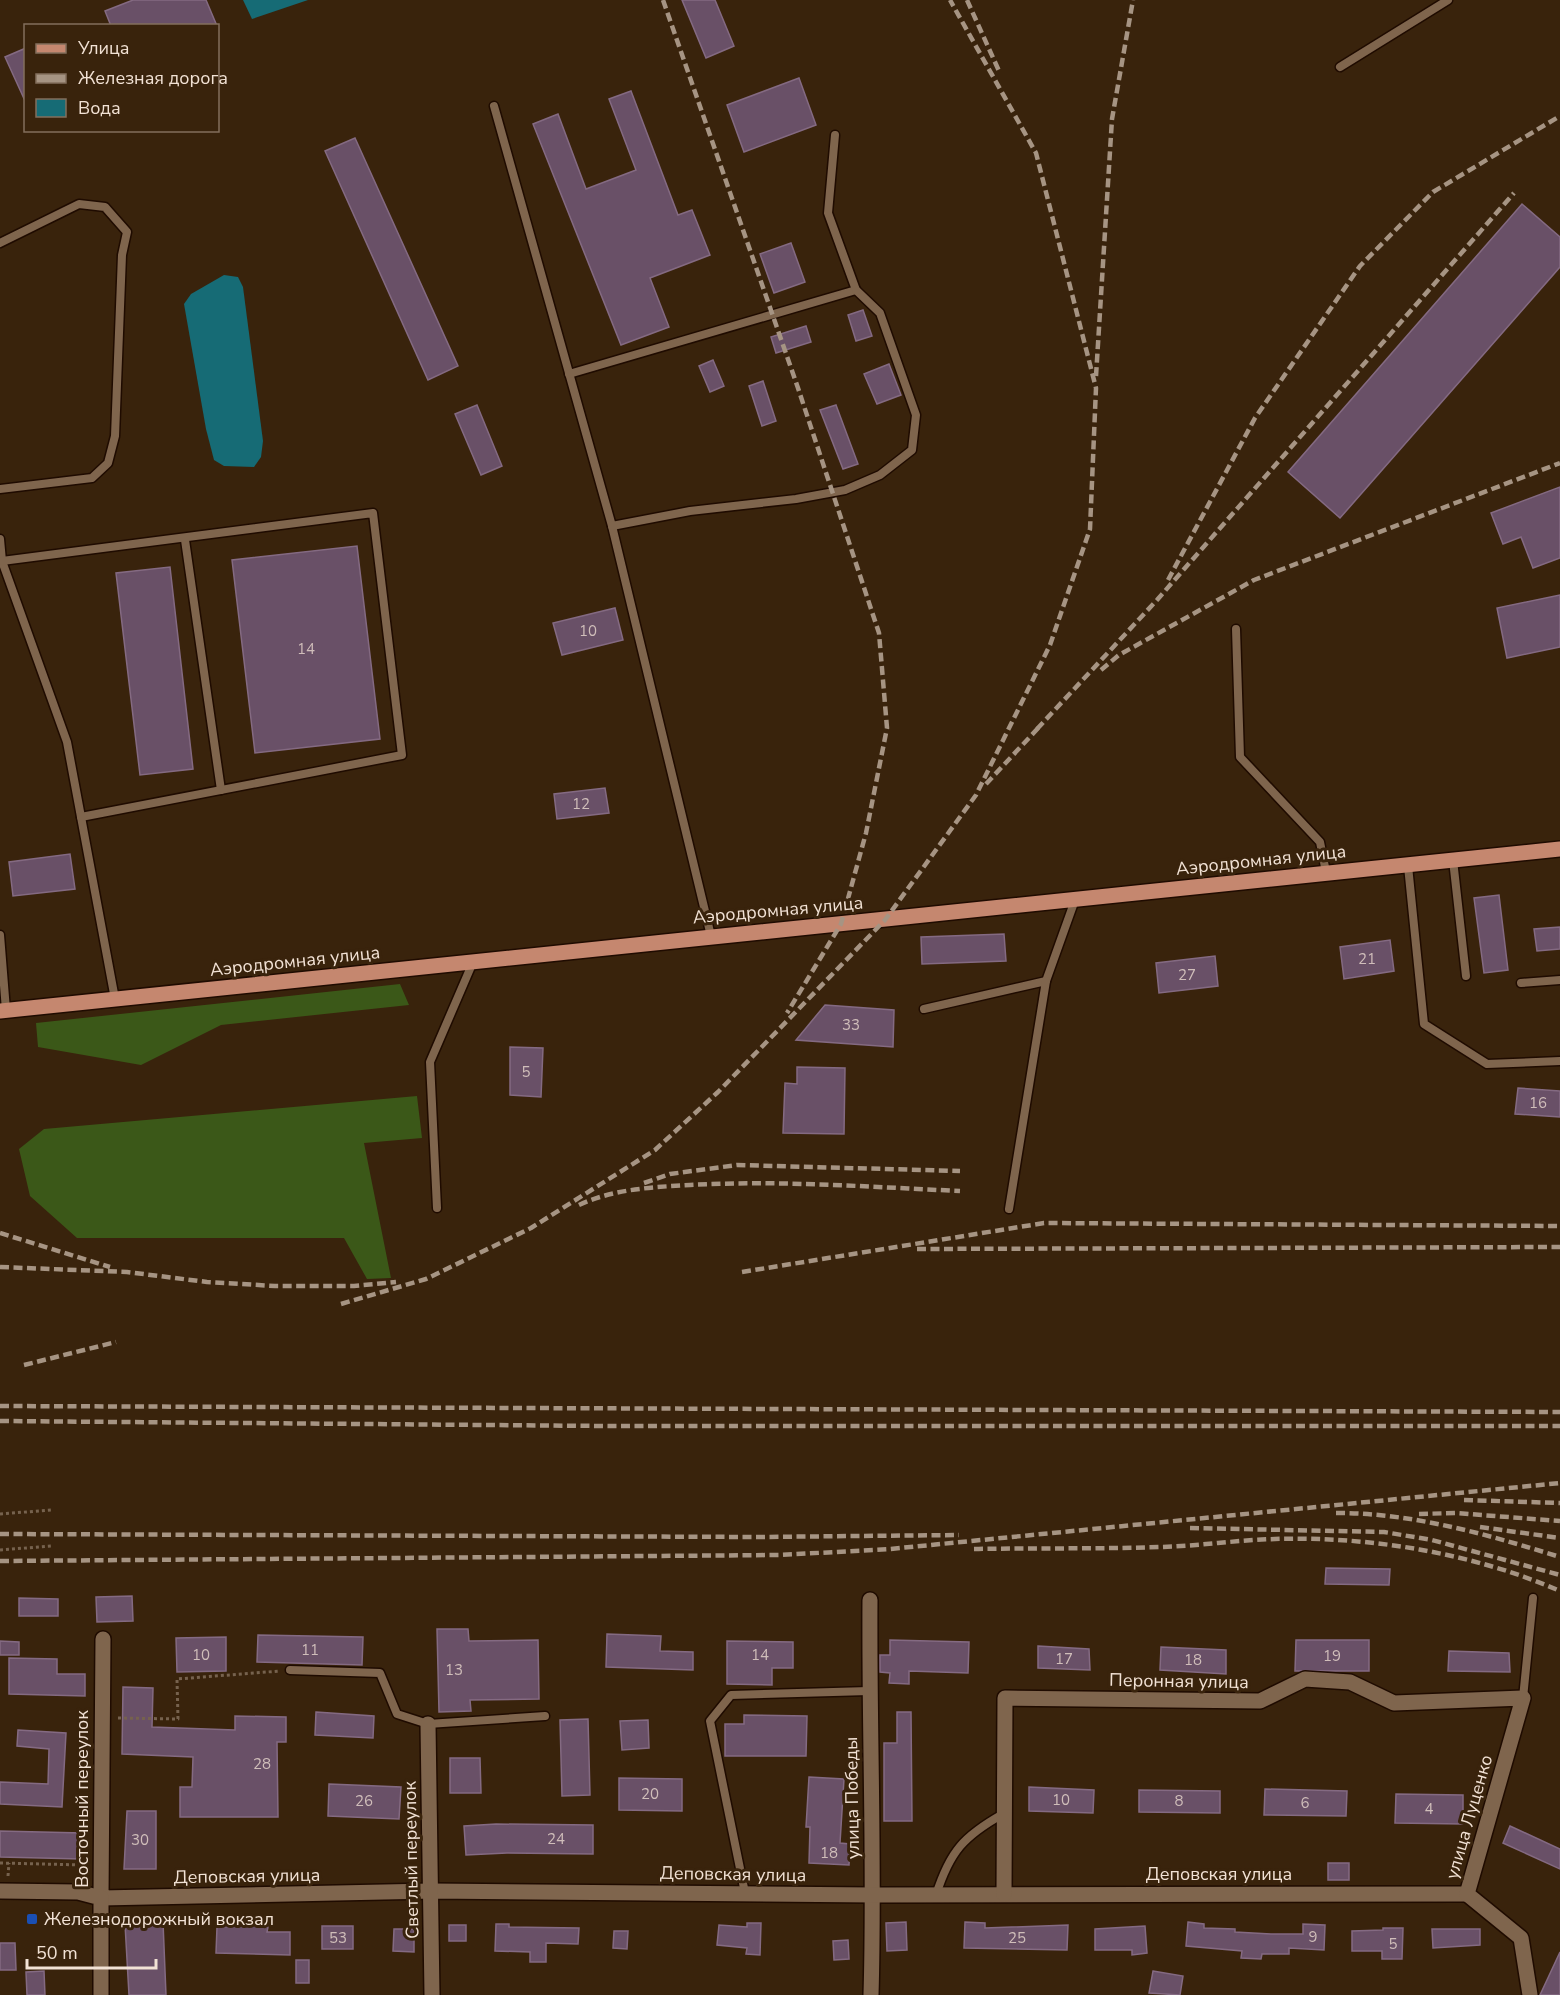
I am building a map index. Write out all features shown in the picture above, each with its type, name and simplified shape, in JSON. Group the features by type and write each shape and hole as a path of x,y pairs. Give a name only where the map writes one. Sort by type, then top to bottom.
{"main road":[{"name":"Аэродромная улица","path":"3,1011 1560,849"}],"street":[{"name":"улица Победы","path":"870,1600 869,1690 874,1895 872,1995"},
{"name":"Восточный переулок","path":"101,1995 103,1639"},
{"name":"Перонная улица","path":"1003,1814 1005,1698 1260,1701 1305,1679 1350,1682 1394,1704 1523,1698"},
{"name":"улица Луценко","path":"1523,1698 1467,1894 1521,1938 1530,1995"},
{"name":"Светлый переулок","path":"428,1724 432,1995"},
{"path":"1003,1814 1004,1894"},
{"name":"Деповская улица","path":"0,1891 78,1892 101,1898 431,1891 874,1895 1467,1894"}],"lane":[{"path":"1340,67 1448,0"},
{"path":"494,106 612,526 711,936"},
{"path":"612,526 690,511 796,499 845,490 880,475 912,450 916,415 912,403 880,313 856,290 828,213 835,135"},
{"path":"0,243 79,204 105,207 127,232 122,255 115,436 108,463 92,478 0,489"},
{"path":"569,374 856,290"},
{"path":"2,561 185,540 373,513 402,755 81,817"},
{"path":"0,539 2,561 67,742 115,999"},
{"path":"185,540 221,790"},
{"path":"1236,628 1240,757 1320,842 1326,872"},
{"path":"1453,860 1466,976"},
{"path":"1408,866 1424,1024 1487,1064 1560,1061"},
{"path":"1009,1209 1046,981 1075,900"},
{"path":"0,935 3,1011"},
{"path":"437,1208 430,1062 473,962"},
{"path":"1521,982 1560,980"},
{"path":"924,1009 1046,981"},
{"path":"1523,1698 1533,1598"},
{"path":"290,1670 380,1673 397,1714 428,1724 545,1716"},
{"path":"744,1893 710,1722 731,1695 869,1690"},
{"path":"936,1895 945,1865 973,1831 1003,1814"}],"path":[{"path":"0,1514 51,1510"},
{"path":"0,1550 51,1546"},
{"path":"101,1718 178,1719 177,1679 290,1670"},
{"path":"0,1863 84,1865 84,1853"}],"green space":[{"path":"400,984 409,1005 221,1025 141,1065 38,1047 36,1023"},
{"path":"417,1096 422,1138 364,1143 391,1278 367,1279 344,1238 77,1238 30,1196 19,1149 44,1129"}],"water":[{"path":"243,0 308,0 252,19"},
{"path":"224,275 238,277 243,287 263,441 261,457 254,467 224,466 214,460 206,429 184,304 191,294"}],"building":[{"path":"133,0 206,0 216,24 110,24 105,11"},
{"path":"682,0 715,0 734,46 706,58"},
{"path":"24,49 24,99 5,57"},
{"path":"799,78 816,125 744,152 727,105"},
{"path":"631,91 678,215 692,210 710,255 650,278 669,327 621,345 533,124 558,114 586,189 636,170 609,99"},
{"path":"355,138 458,366 428,380 325,151"},
{"path":"1522,204 1560,237 1560,267 1340,518 1288,472"},
{"path":"791,243 805,282 774,293 760,254"},
{"path":"863,310 872,336 856,341 848,315"},
{"path":"806,326 811,342 776,353 771,337"},
{"path":"713,360 724,386 710,392 699,366"},
{"path":"889,364 901,395 877,404 864,374"},
{"path":"763,381 776,421 762,426 749,386"},
{"path":"477,405 502,466 481,475 455,414"},
{"path":"836,405 858,464 843,469 820,410"},
{"path":"1560,487 1560,558 1533,568 1521,537 1503,544 1491,513"},
{"path":"357,546 380,739 255,753 232,560"},
{"path":"170,567 193,769 140,775 116,573"},
{"path":"1560,595 1560,647 1507,658 1497,608"},
{"path":"615,608 623,640 562,655 553,623"},
{"path":"605,788 609,813 557,819 554,794"},
{"path":"70,854 75,889 13,896 9,862"},
{"path":"1499,895 1508,970 1484,973 1474,898"},
{"path":"1560,927 1560,949 1537,951 1534,929"},
{"path":"1004,934 1006,961 922,964 921,937"},
{"path":"1390,940 1394,971 1344,979 1340,947"},
{"path":"1215,956 1218,986 1159,993 1156,963"},
{"path":"825,1005 894,1010 893,1047 796,1040"},
{"path":"510,1047 543,1048 541,1097 510,1095"},
{"path":"797,1067 845,1068 844,1134 783,1133 785,1083 797,1084"},
{"path":"1518,1088 1560,1091 1560,1117 1515,1114"},
{"path":"1326,1568 1390,1569 1389,1585 1325,1584"},
{"path":"132,1596 133,1621 97,1622 96,1597"},
{"path":"19,1598 58,1599 58,1616 19,1616"},
{"path":"437,1629 468,1629 469,1641 538,1640 539,1699 470,1700 471,1711 439,1712"},
{"path":"607,1634 661,1636 660,1651 693,1652 693,1670 606,1667"},
{"path":"258,1635 363,1637 362,1665 257,1662"},
{"path":"226,1637 226,1671 177,1672 176,1638"},
{"path":"890,1640 969,1642 968,1673 909,1671 909,1684 889,1683 890,1673 880,1672 880,1655 890,1655"},
{"path":"1296,1640 1369,1640 1369,1671 1295,1671"},
{"path":"0,1641 19,1642 19,1655 0,1655"},
{"path":"727,1641 793,1642 793,1668 772,1668 772,1685 727,1684"},
{"path":"1038,1646 1089,1649 1090,1670 1038,1668"},
{"path":"1161,1647 1226,1650 1226,1674 1160,1670"},
{"path":"1449,1651 1509,1653 1510,1672 1448,1671"},
{"path":"9,1658 57,1659 57,1674 85,1674 85,1696 9,1694"},
{"path":"123,1687 153,1688 152,1727 235,1730 235,1716 286,1717 286,1742 277,1742 278,1817 180,1817 180,1787 192,1787 193,1757 122,1754"},
{"path":"316,1712 374,1716 373,1738 315,1735"},
{"path":"897,1712 911,1712 912,1821 884,1821 884,1743 897,1743"},
{"path":"744,1715 807,1716 806,1756 725,1756 725,1724 744,1724"},
{"path":"588,1719 590,1795 562,1796 560,1720"},
{"path":"648,1720 649,1748 622,1750 620,1721"},
{"path":"18,1730 66,1733 62,1807 0,1804 0,1782 48,1784 49,1749 17,1746"},
{"path":"450,1758 480,1758 481,1793 450,1793"},
{"path":"809,1777 844,1779 840,1843 850,1844 849,1865 809,1863 810,1827 806,1827"},
{"path":"619,1778 682,1779 682,1811 619,1810"},
{"path":"329,1784 401,1787 399,1819 328,1816"},
{"path":"1029,1787 1094,1790 1093,1813 1029,1811"},
{"path":"1265,1789 1347,1791 1346,1816 1264,1815"},
{"path":"1139,1790 1220,1791 1220,1813 1139,1812"},
{"path":"1396,1794 1463,1795 1463,1824 1395,1823"},
{"path":"127,1811 156,1811 156,1869 124,1869"},
{"path":"593,1825 593,1854 466,1855 464,1826"},
{"path":"1510,1826 1560,1849 1560,1869 1503,1843"},
{"path":"0,1831 82,1833 81,1859 0,1857"},
{"path":"1328,1863 1349,1863 1349,1880 1328,1880"},
{"path":"163,1922 166,1995 129,1995 125,1924"},
{"path":"906,1922 907,1950 887,1951 886,1923"},
{"path":"965,1922 985,1923 985,1928 1068,1925 1067,1950 964,1948"},
{"path":"1188,1922 1204,1924 1204,1928 1271,1934 1303,1934 1303,1924 1325,1925 1324,1950 1289,1948 1289,1954 1262,1954 1261,1959 1241,1958 1242,1951 1186,1946"},
{"path":"747,1923 761,1923 760,1955 746,1954 747,1948 717,1945 719,1925 747,1927"},
{"path":"496,1924 509,1924 509,1927 579,1928 578,1944 546,1943 546,1962 530,1962 530,1952 495,1951"},
{"path":"449,1925 466,1925 466,1941 449,1941"},
{"path":"322,1926 353,1926 353,1949 322,1949"},
{"path":"1145,1926 1147,1953 1132,1955 1132,1950 1095,1950 1095,1929"},
{"path":"217,1927 268,1927 267,1932 290,1932 290,1955 216,1953"},
{"path":"1383,1928 1403,1928 1402,1959 1382,1959 1382,1951 1352,1951 1352,1931 1383,1930"},
{"path":"394,1929 414,1929 414,1952 393,1951"},
{"path":"1432,1929 1480,1929 1480,1945 1433,1948"},
{"path":"614,1931 628,1931 627,1949 613,1948"},
{"path":"848,1940 849,1959 834,1960 833,1941"},
{"path":"0,1943 15,1943 16,1970 0,1970"},
{"path":"1560,1952 1560,1995 1540,1995"},
{"path":"296,1960 309,1960 309,1983 296,1983"},
{"path":"44,1971 45,1995 27,1995 26,1972"},
{"path":"1153,1971 1183,1976 1180,1995 1149,1993"}],"railway":[{"path":"663,0 798,388 879,633 887,728 866,833 841,924 787,1013"},
{"path":"341,1304 426,1279 531,1228 655,1150 718,1092 885,920 976,795 1050,645 1090,529 1096,388 1036,153 950,0"},
{"path":"967,0 999,71"},
{"path":"1096,376 1112,119 1133,0"},
{"path":"1168,580 1255,418 1360,266 1433,192 1560,116"},
{"path":"1037,729 1157,600 1514,193"},
{"path":"1101,670 1119,655 1254,580 1560,463"},
{"path":"986,784 1041,725"},
{"path":"644,1183 670,1174 737,1165 960,1171"},
{"path":"579,1205 605,1195 633,1190 724,1184 758,1183 960,1191"},
{"path":"742,1272 1044,1223 1560,1226"},
{"path":"0,1233 110,1267"},
{"path":"917,1249 1560,1247"},
{"path":"0,1267 127,1272 207,1282 275,1286 354,1286 396,1282"},
{"path":"24,1365 116,1342"},
{"path":"0,1406 1560,1412"},
{"path":"0,1421 608,1426 1560,1426"},
{"path":"0,1561 780,1555 890,1549 1560,1483"},
{"path":"1464,1500 1560,1503"},
{"path":"1336,1513 1393,1517 1449,1526 1560,1557"},
{"path":"1419,1514 1455,1513 1560,1521"},
{"path":"1480,1527 1560,1538"},
{"path":"1190,1528 1384,1532 1432,1540 1560,1575"},
{"path":"0,1534 757,1537 959,1535"},
{"path":"974,1549 1161,1547 1275,1539 1347,1541 1384,1544 1456,1557 1492,1566 1560,1591"}],"place":[{"name":"Железнодорожный вокзал","path":"32,1919"}]}
